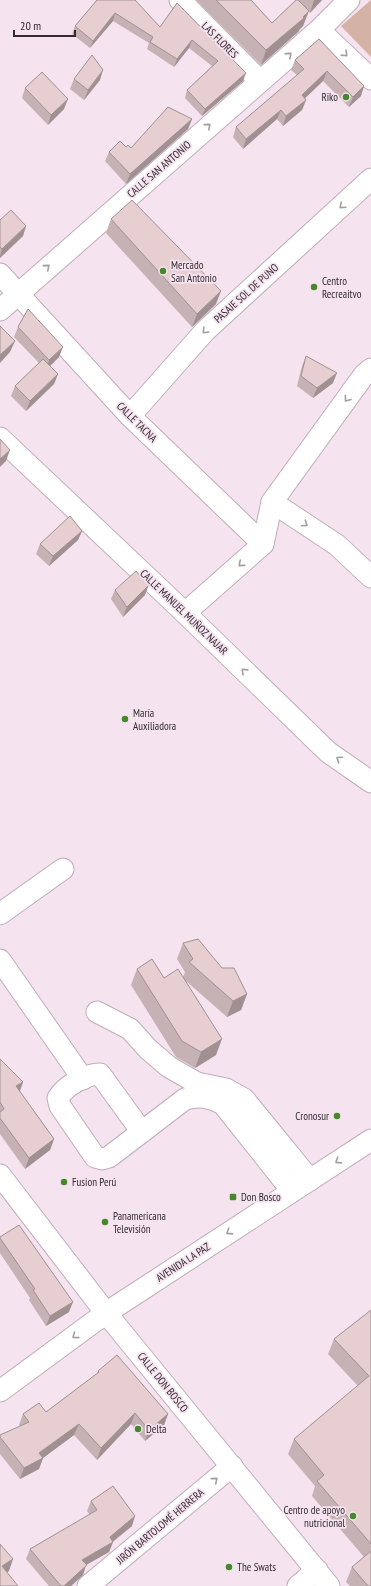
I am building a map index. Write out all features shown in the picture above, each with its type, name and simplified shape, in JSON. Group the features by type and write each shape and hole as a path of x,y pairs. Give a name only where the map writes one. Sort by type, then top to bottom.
{"street":[{"name":"LAS FLORES","path":"180,0 260,81"},
{"name":"CALLE SAN ANTONIO","path":"0,310 319,30 349,0"},
{"path":"319,30 371,79"},
{"name":"PASAJE SOL DE PUNO","path":"130,416 205,331 371,179"},
{"name":"CALLE TACNA","path":"0,274 130,416 263,544"},
{"path":"185,613 263,544 272,502 369,375"},
{"name":"CALLE MANUEL MUÑOZ NAJAR","path":"0,438 185,613 328,752 371,782"},
{"path":"272,502 336,545 371,577"},
{"path":"0,914 64,870"},
{"path":"0,960 83,1079"},
{"path":"97,1012 130,1029 148,1049 169,1067 197,1083 226,1089 244,1099 310,1180"},
{"path":"142,1132 100,1074 93,1074 83,1079 62,1091 58,1098 60,1106 95,1157 102,1159 109,1157 142,1132 185,1099 196,1096 211,1098 223,1104 292,1192"},
{"name":"AVENIDA LA PAZ","path":"0,1391 106,1312 371,1140"},
{"name":"CALLE DON BOSCO","path":"0,1175 106,1312 323,1578"},
{"name":"JIRÓN BARTOLOMÉ HERRERA","path":"88,1586 232,1466"},
{"path":"298,1586 323,1578"}],"shaded area":[{"path":"371,0 371,57 341,26"}],"building":[{"path":"97,0 135,0 160,27 177,3 246,73 205,109 187,90 218,61 192,40 177,59 150,42 153,37 115,13 93,41 75,26"},
{"path":"216,0 251,0 272,23 296,0 298,0 309,11 303,17 304,18 266,50"},
{"path":"319,39 364,86 353,97 327,71 302,95 306,100 286,116 281,110 246,139 236,127 304,69 295,60"},
{"path":"92,55 103,70 88,90 74,79"},
{"path":"42,72 68,99 51,115 25,88"},
{"path":"168,107 192,119 130,174 109,152 120,141 126,147 128,145 131,148"},
{"path":"132,200 221,291 197,314 111,219"},
{"path":"11,210 26,226 2,249 0,247 0,220"},
{"path":"28,309 63,347 49,360 18,327"},
{"path":"0,326 15,341 0,355"},
{"path":"306,356 337,373 317,388 301,376"},
{"path":"43,359 58,374 30,401 15,386"},
{"path":"0,439 10,450 0,459"},
{"path":"70,516 82,531 53,556 40,544"},
{"path":"136,571 149,585 127,607 115,590"},
{"path":"198,939 222,968 234,968 247,994 233,1001 189,962 193,959 183,943"},
{"path":"152,959 164,978 178,969 222,1039 201,1052 182,1041 137,969"},
{"path":"0,1059 23,1082 16,1086 54,1139 29,1158 0,1118 0,1112 4,1109 0,1102"},
{"path":"19,1225 73,1302 50,1316 33,1290 35,1289 0,1238"},
{"path":"371,1310 371,1544 317,1481 324,1475 294,1439 369,1376 334,1339"},
{"path":"117,1355 168,1414 149,1430 135,1413 101,1448 79,1424 39,1453 43,1458 24,1468 0,1435 29,1422 23,1414 39,1403 46,1412 99,1372 98,1371"},
{"path":"113,1486 135,1516 110,1537 113,1542 82,1560 87,1565 64,1586 61,1586 30,1549 97,1510 91,1501"},
{"path":"0,1544 13,1559 2,1566 18,1586 0,1586"},
{"path":"371,1551 371,1586 368,1586 352,1567"}],"place":[{"name":"Riko","path":"346,97"},
{"name":"Mercado San Antonio","path":"163,271"},
{"name":"Centro Recreaitvo","path":"314,287"},
{"name":"María Auxiliadora","path":"125,719"},
{"name":"Cronosur","path":"337,1116"},
{"name":"Fusion Perú","path":"64,1182"},
{"name":"Don Bosco","path":"233,1197"},
{"name":"Panamericana Televisión","path":"105,1222"},
{"name":"Delta","path":"138,1429"},
{"name":"Centro de apoyo nutricional","path":"353,1516"},
{"name":"The Swats","path":"229,1567"}]}
